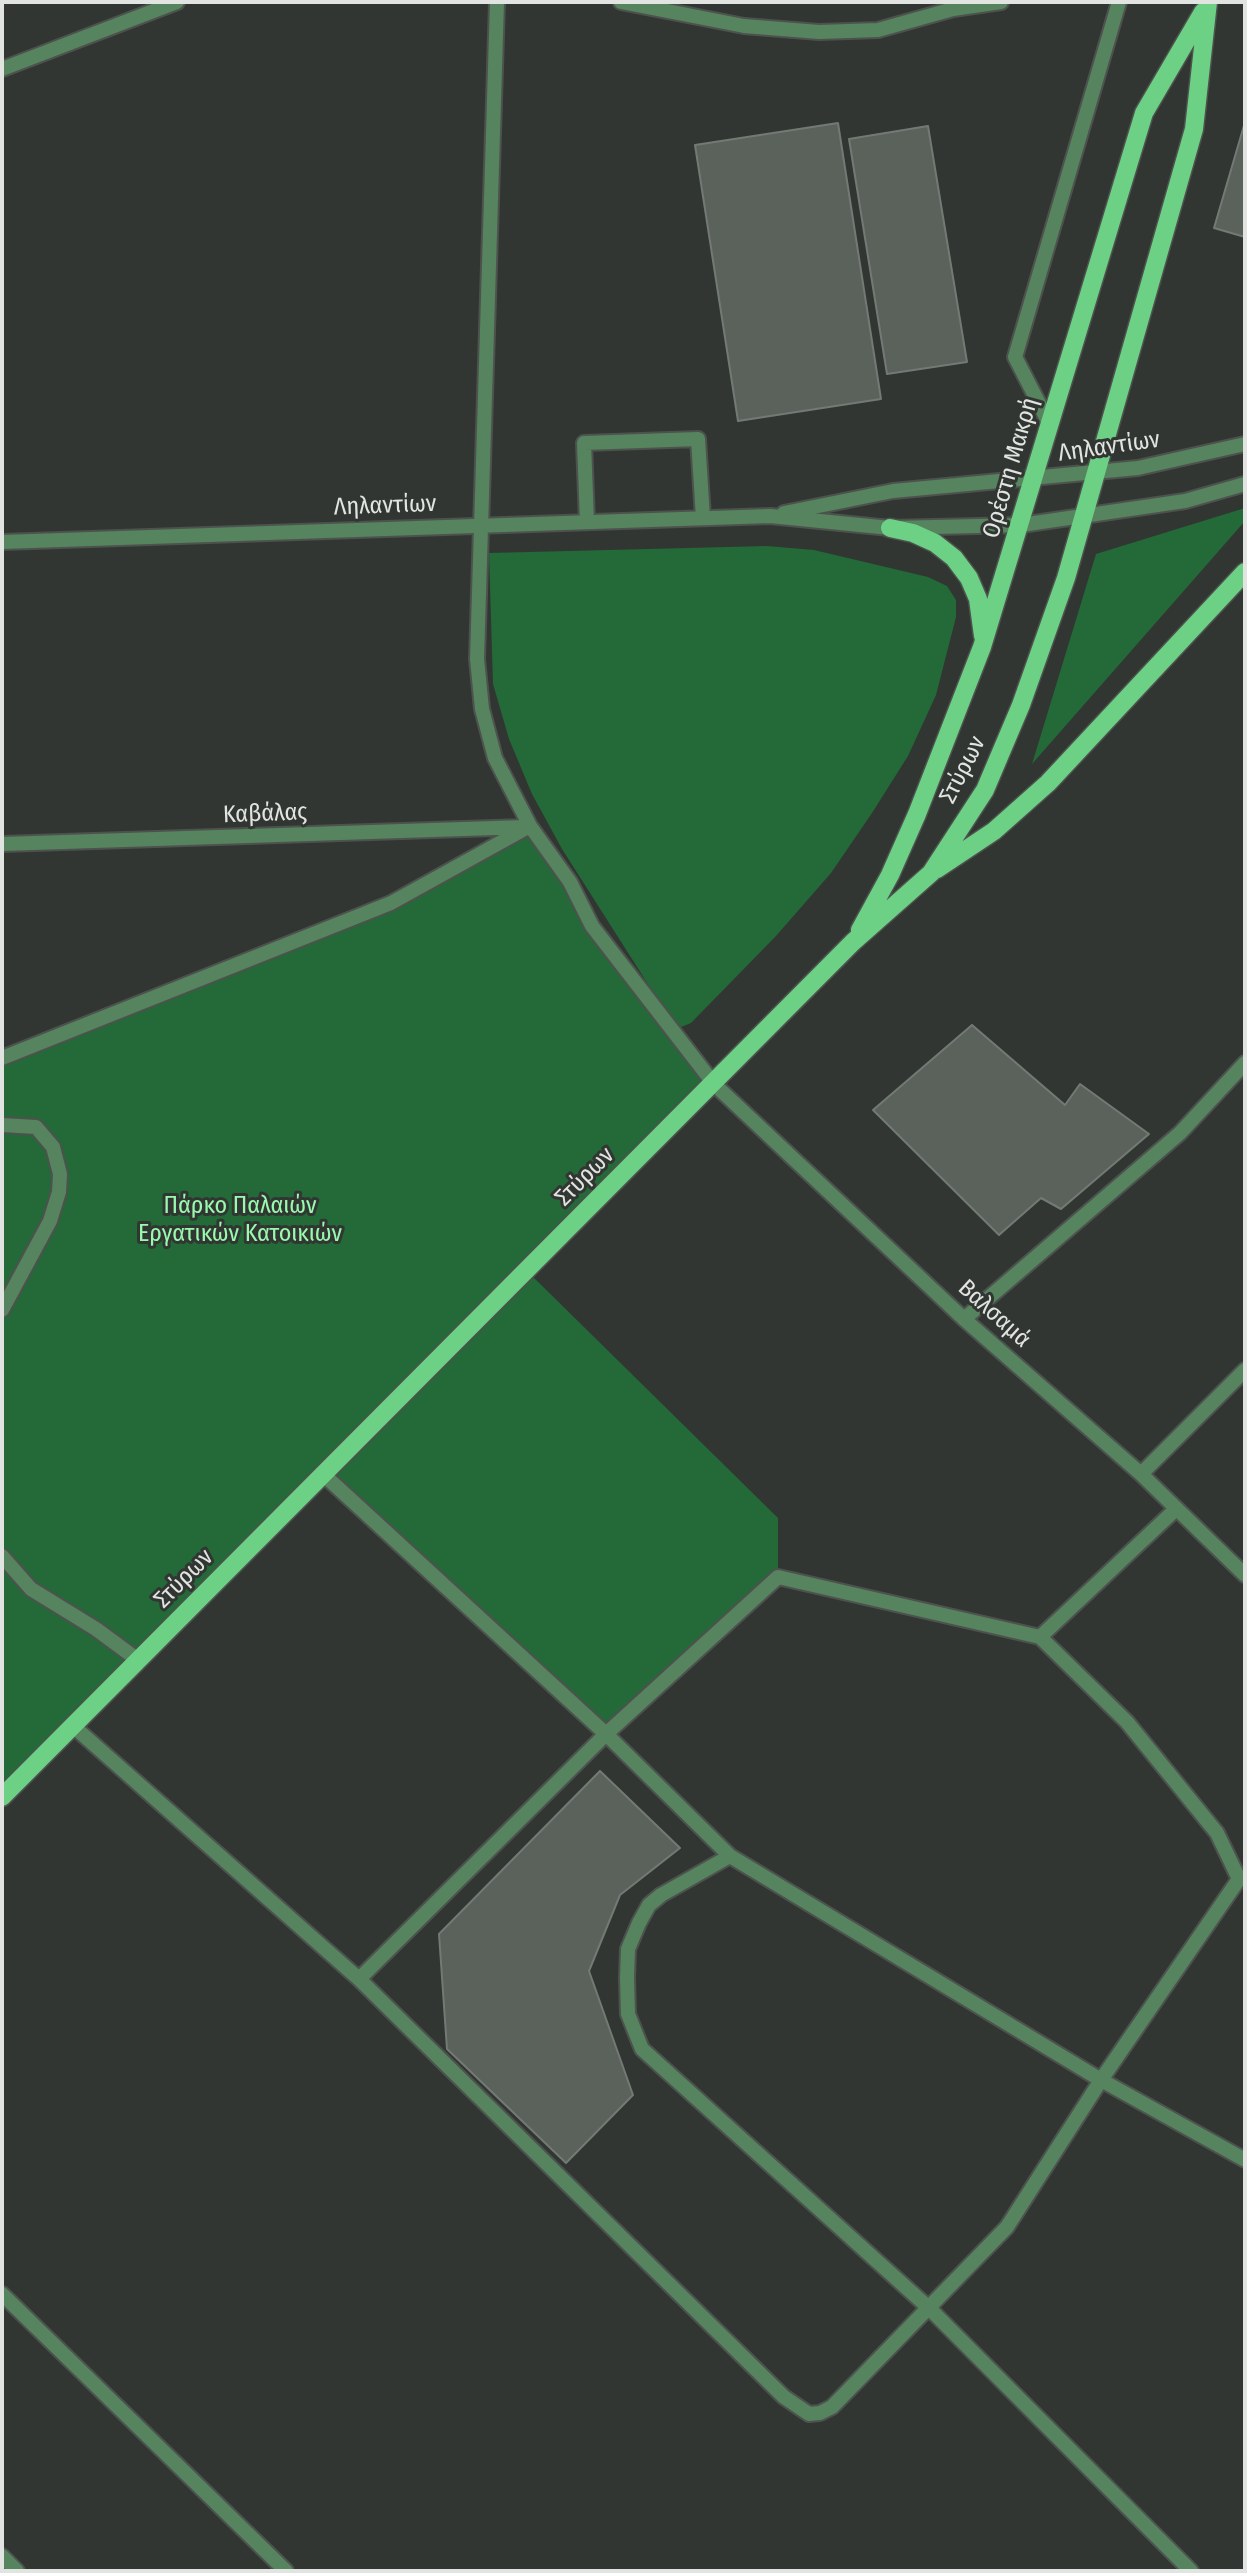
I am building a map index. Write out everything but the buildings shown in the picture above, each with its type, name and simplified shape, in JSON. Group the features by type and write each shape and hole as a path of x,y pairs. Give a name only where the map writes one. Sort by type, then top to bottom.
{"main road":[{"name":"Ορέστη Μακρή","path":"853,942 890,875 982,647 1144,113 1203,3"},
{"name":"Ορέστη Μακρή","path":"1084,516 1194,129 1203,3"},
{"name":"Στύρων","path":"2,1797 853,942 931,873 985,790 1021,705 1084,516"},
{"path":"890,528 913,533 935,543 954,558 969,578 978,599 983,623 982,647"},
{"path":"931,873 994,831 1048,783 1245,572"}],"street":[{"path":"2,69 177,2"},
{"name":"Βαλσαμά","path":"497,2 477,659 482,709 495,758 530,826 570,882 592,926 714,1084 964,1319 1141,1474 1245,1574"},
{"path":"621,2 744,26 819,32 878,30 953,9 1001,2"},
{"path":"1049,423 1015,357 1119,2"},
{"path":"587,522 584,443 698,439 703,519"},
{"name":"Ληλαντίων","path":"771,516 893,491 1097,474 1181,460 1245,444"},
{"name":"Ληλαντίων","path":"2,542 771,516 890,528 1021,525 1185,501 1245,484"},
{"path":"2,1058 391,903 530,826"},
{"name":"Καβάλας","path":"2,845 530,826"},
{"path":"964,1319 1180,1133 1245,1063"},
{"path":"2,1125 36,1127 53,1147 60,1174 59,1192 50,1221 2,1310"},
{"path":"1141,1474 1245,1370"},
{"path":"323,1474 606,1734 730,1856 1101,2080 1245,2160"},
{"path":"1040,1637 1176,1509"},
{"path":"2,1556 31,1589 96,1629 138,1660"},
{"path":"72,1726 359,1979 784,2397 808,2414 820,2413 832,2407 1007,2227 1101,2080 1239,1879 1217,1833 1127,1722 1040,1637 778,1577 606,1734 359,1979"},
{"path":"730,1856 661,1895 649,1905 639,1923 628,1949 627,1978 628,2014 642,2049 930,2309 1191,2571"},
{"path":"2,2294 286,2571"},
{"path":"2,2556 17,2571"}],"green space":[{"path":"1245,508 1245,521 1032,764 1096,554"},
{"path":"767,546 814,550 928,577 947,586 956,600 956,617 936,695 908,756 872,813 831,873 776,936 691,1023 681,1027 674,1025 562,849 532,794 509,739 493,684 489,553"},
{"name":"Πάρκο Παλαιών Εργατικών Κατοικιών","path":"530,826 592,926 714,1084 526,1270 778,1518 778,1577 606,1734 323,1474 2,1797 2,1058 391,903"}]}
